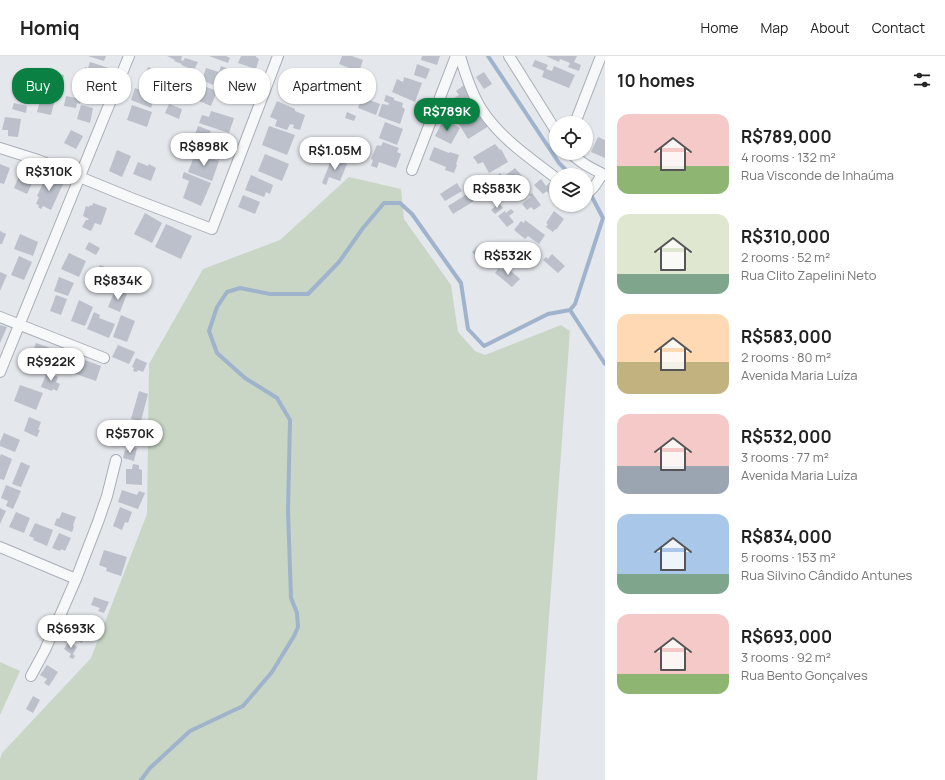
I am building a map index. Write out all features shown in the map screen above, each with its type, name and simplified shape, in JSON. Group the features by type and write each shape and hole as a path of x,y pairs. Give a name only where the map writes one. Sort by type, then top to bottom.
{"street":[{"path":"0,372 129,56"},
{"path":"0,148 38,160 137,201 212,229 278,56"},
{"path":"412,170 456,56"},
{"path":"460,56 467,80 481,109 492,124 513,144 549,172"},
{"path":"509,56 549,120"},
{"path":"578,116 601,56"},
{"path":"579,160 585,165 603,174 593,188"},
{"path":"0,317 104,358"},
{"path":"31,676 45,650 76,579 107,496 116,460"},
{"path":"0,547 76,579"}],"green space":[{"path":"349,177 401,189 404,219 451,285 458,332 475,351 485,355 561,325 570,331 537,780 0,780 0,759 2,753 91,658 147,514 149,364 203,269 280,240"},
{"path":"0,662 20,671 0,715"}],"building":[{"path":"88,56 106,56 104,61"},
{"path":"167,56 182,56 181,60 183,61 185,58 198,62 195,68 189,68 174,61 175,60"},
{"path":"209,56 226,56 230,58 228,63"},
{"path":"241,56 256,56 259,59 256,68 238,63"},
{"path":"342,56 352,56 363,60 360,68 349,68 339,64"},
{"path":"422,56 440,56 437,65 421,60"},
{"path":"546,56 577,56 574,62 581,65 579,71 568,67 570,63 560,59 559,62"},
{"path":"535,60 548,65 546,69 552,71 554,66 575,75 569,88 542,77 544,71 532,66"},
{"path":"90,62 109,68 88,68"},
{"path":"417,64 430,69 426,79 414,75"},
{"path":"206,68 214,70 213,85 206,82"},
{"path":"484,72 492,84 484,89 476,77"},
{"path":"404,77 422,83 415,102 392,92 397,79 403,82"},
{"path":"464,85 489,126 468,139 446,103 459,95 456,91"},
{"path":"206,87 214,90 214,98 211,106 206,104"},
{"path":"135,88 139,89 139,103 131,100"},
{"path":"386,95 403,103 402,107 405,109 400,124 378,116 382,104 388,105 389,103 384,101"},
{"path":"66,96 72,97 72,104 77,104 76,108 64,106"},
{"path":"277,101 278,104 284,104 305,115 300,130 293,128 294,125 290,124 287,130 275,126 277,120 270,117"},
{"path":"376,102 380,104 376,115 358,108 359,104 376,104"},
{"path":"14,104 27,106 26,113 12,109"},
{"path":"39,104 54,104 51,115 37,112"},
{"path":"141,104 152,104 151,108"},
{"path":"169,104 182,109 179,119 165,113"},
{"path":"81,105 93,108 90,123 77,119"},
{"path":"132,105 152,112 147,127 127,120"},
{"path":"211,111 234,118 229,133 199,123 202,115 209,117"},
{"path":"347,112 356,116 354,121 345,118"},
{"path":"5,117 21,119 18,137 8,136 8,130 2,130"},
{"path":"444,119 460,128 451,144 435,136"},
{"path":"385,122 403,129 397,145 379,138"},
{"path":"198,126 211,131 209,134 227,141 219,160 193,150 195,146 191,145"},
{"path":"269,126 295,135 287,155 262,145"},
{"path":"71,130 83,136 76,149 64,143"},
{"path":"598,137 605,140 605,158 593,153 593,148"},
{"path":"383,142 399,148 397,152 401,154 396,168 379,162 377,168 371,166 373,160 371,159 377,145 381,146"},
{"path":"495,144 500,150 501,149 508,162 489,173 483,162 478,164 473,157"},
{"path":"434,147 459,155 454,173 445,170 446,167 429,160"},
{"path":"117,150 131,156 122,177 109,171"},
{"path":"196,152 219,161 212,181 188,172"},
{"path":"265,154 289,164 282,181 258,171"},
{"path":"332,158 347,164 340,181 329,177 326,185 322,183"},
{"path":"138,162 148,166 149,164 156,168 151,181 133,174"},
{"path":"0,164 10,168 4,184 0,183"},
{"path":"24,164 38,170 27,194 14,188"},
{"path":"515,168 524,178 507,192 495,178 500,173 503,177"},
{"path":"184,172 211,183 201,206 183,198 189,181 182,178"},
{"path":"47,175 64,182 51,210 43,206 41,209 38,207 39,205 36,204 39,197 37,196"},
{"path":"251,175 273,185 270,194 266,192 264,197 245,190"},
{"path":"488,178 496,187 483,198 475,188"},
{"path":"541,179 546,186 549,183 549,194 547,191 543,194 534,185"},
{"path":"457,183 462,191 445,201 440,194"},
{"path":"469,193 474,201 453,214 448,206"},
{"path":"532,193 541,205 534,210 531,207 527,210 522,204 531,197 529,195"},
{"path":"243,195 260,202 255,214 238,207"},
{"path":"93,203 107,208 101,225 95,223 91,231 82,227 86,220 89,219 83,216 86,206 92,206"},
{"path":"499,203 503,208 495,214 491,210"},
{"path":"511,209 514,212 509,216 514,222 507,227 498,216"},
{"path":"553,212 564,219 553,232 546,227 548,224 546,223"},
{"path":"145,213 162,223 152,243 134,234"},
{"path":"525,220 545,235 539,244 528,236 525,239 514,230 521,221 524,223"},
{"path":"166,224 192,236 181,259 155,247"},
{"path":"0,231 6,234 2,244 0,244"},
{"path":"20,234 38,242 33,256 14,249"},
{"path":"89,242 100,248 96,255 85,249"},
{"path":"480,244 489,254 481,262 472,252"},
{"path":"69,253 86,261 79,277 61,269"},
{"path":"552,254 565,266 558,273 543,260 546,257 548,259"},
{"path":"19,256 32,262 24,280 11,275"},
{"path":"100,265 112,270 106,284 94,279"},
{"path":"505,266 520,279 512,287 495,273 499,268 501,270"},
{"path":"0,272 7,275 0,291"},
{"path":"59,277 74,283 68,296 54,291"},
{"path":"115,290 127,294 120,312 108,307"},
{"path":"56,295 67,299 61,315 50,311"},
{"path":"79,300 93,307 85,326 71,321"},
{"path":"94,312 100,315 99,318 115,324 109,338 87,329"},
{"path":"121,315 135,321 127,342 113,337"},
{"path":"0,325 7,327 0,343"},
{"path":"36,343 73,356 67,372 30,359"},
{"path":"118,345 135,352 129,364 112,357"},
{"path":"79,358 101,366 96,381 73,373"},
{"path":"136,358 147,363 143,372 138,370 137,372 133,371 134,368 132,367"},
{"path":"47,372 58,377 56,382 60,384 57,391 53,389 52,391 41,387"},
{"path":"20,385 43,393 36,410 14,401"},
{"path":"139,391 148,394 141,421 131,419"},
{"path":"29,417 41,422 37,437 24,431"},
{"path":"129,424 140,427 138,436 136,435 134,439 125,436"},
{"path":"4,433 20,440 15,452 0,446"},
{"path":"130,446 137,448 134,461 123,458 125,450 129,451"},
{"path":"1,454 12,459 4,480 0,479"},
{"path":"21,462 30,466 21,487 12,484"},
{"path":"133,464 139,465 139,469 142,470 142,485 126,484 126,469 132,469"},
{"path":"6,485 21,491 13,509 6,506 8,501 1,498"},
{"path":"122,490 137,495 139,491 145,493 138,509 118,502"},
{"path":"120,507 132,512 128,523 125,522 122,530 113,526"},
{"path":"0,508 6,511 0,524"},
{"path":"16,512 30,518 24,533 9,527"},
{"path":"62,512 76,517 72,532 54,525"},
{"path":"35,523 53,530 47,546 33,540 34,538 29,536"},
{"path":"59,533 71,538 65,551 52,548"},
{"path":"104,550 127,557 121,576 106,571 107,568 99,565"},
{"path":"94,597 109,602 104,613 98,611 100,608 91,605"},
{"path":"75,625 88,632 82,643 69,636"},
{"path":"69,641 77,647 73,654 75,656 73,659 69,657 71,654 64,649"},
{"path":"47,665 58,672 49,686 44,683 47,679 40,675"},
{"path":"33,696 40,700 33,713 26,709"}],"waterway":[{"path":"488,56 559,163 564,168"},
{"path":"570,310 575,304 603,218 593,199"},
{"path":"141,780 150,768 190,731 243,706 272,672 298,627 297,613 291,598 288,511 290,420 277,398 245,378 217,353 209,331 217,307 227,292 240,288 270,294 308,294 339,262 363,228 384,203 400,203 412,214 461,283 468,329 484,346 548,314 570,310 605,364"}]}
